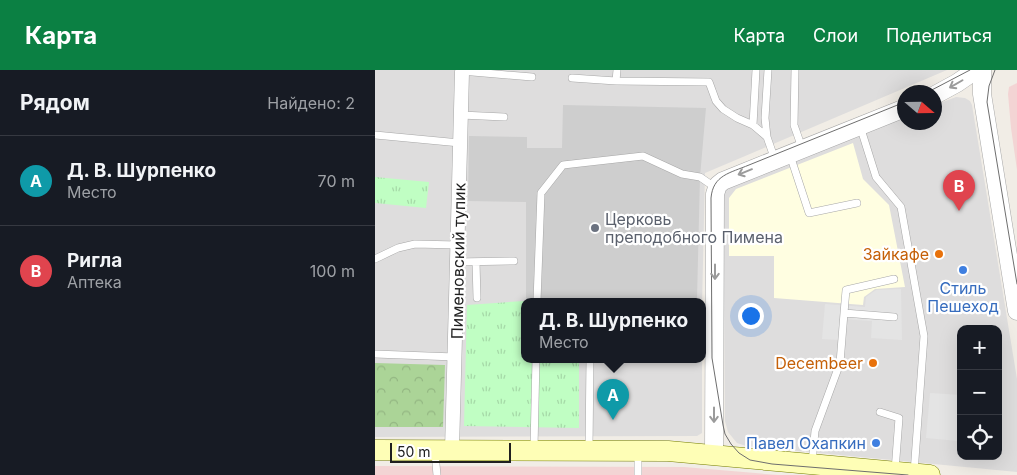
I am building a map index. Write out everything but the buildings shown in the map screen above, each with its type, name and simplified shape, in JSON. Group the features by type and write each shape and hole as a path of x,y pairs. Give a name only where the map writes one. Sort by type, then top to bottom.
{"main road":[{"path":"375,450 638,450 715,454 822,468 913,473"}],"street":[{"path":"942,91 977,70"},
{"path":"982,70 982,94 1016,292 1017,312"},
{"name":"Пименовский тупик","path":"444,450 456,357 457,246 461,143 460,71"},
{"path":"715,454 711,307 716,189 718,184 897,111"}],"lane":[{"path":"616,81 617,70"},
{"path":"753,125 756,70"},
{"path":"767,137 765,118 768,70"},
{"path":"795,70 795,125 789,154 809,213 857,203"},
{"path":"460,71 532,77"},
{"path":"572,78 616,81 709,82 717,101 723,109 753,125 789,154"},
{"path":"461,115 504,117"},
{"path":"860,126 876,177 901,206 924,336 913,473"},
{"path":"375,135 461,143"},
{"path":"537,298 541,193 563,165 643,156 682,174 700,177 716,189"},
{"path":"375,259 398,248 415,244 457,246"},
{"path":"457,262 514,261"},
{"path":"477,262 477,298"},
{"path":"822,468 815,430 840,363 846,290 893,278"},
{"path":"844,313 894,317"},
{"path":"375,354 456,357"},
{"path":"534,451 536,363"},
{"path":"589,451 590,363"},
{"path":"880,412 899,418 913,473"},
{"path":"437,475 444,450"},
{"path":"638,450 638,475"}],"shaded area":[{"path":"375,70 947,70 912,85 897,85 897,91 705,173 702,298 521,298 521,363 702,363 702,433 697,436 375,437"},
{"path":"1017,83 1017,170 1008,94 1009,87"},
{"path":"956,97 965,98 970,101 1017,379 1017,472 746,446 737,443 728,432 725,421 723,193 725,186 897,118 897,130 942,130 942,102"},
{"path":"563,105 706,108 700,177 697,298 526,298 526,202 468,201 469,136 527,137 527,148 562,148"},
{"path":"853,143 863,179 889,205 905,287 875,289 864,297 863,305 774,298 774,256 729,256 729,198 736,189"},
{"path":"901,289 902,340 871,338 872,321 841,319 839,340 822,339 825,304 865,307 866,297 876,290"},
{"path":"930,393 957,395 957,441 926,438"},
{"path":"375,466 684,467 778,475 375,475"}],"green space":[{"path":"375,177 429,182 426,208 375,203"},
{"path":"521,301 521,363 579,363 579,428 464,426 467,305"},
{"path":"375,363 445,365 443,427 375,427"}],"tram line":[{"path":"941,85 970,70"},
{"path":"995,70 989,86 987,102 1017,284"},
{"path":"897,105 729,173 715,184 711,198 712,358 725,434 739,453 750,460 772,464 908,475"}],"place":[{"name":"Ригла","path":"959,211"},
{"name":"Церковь преподобного Пимена","path":"595,228"},
{"name":"Зайкафе","path":"939,254"},
{"name":"Стиль Пешеход","path":"963,270"},
{"name":"Decembeer","path":"873,363"},
{"name":"Д. В. Шурпенко","path":"613,420"},
{"name":"Павел Охапкин","path":"876,443"}]}
